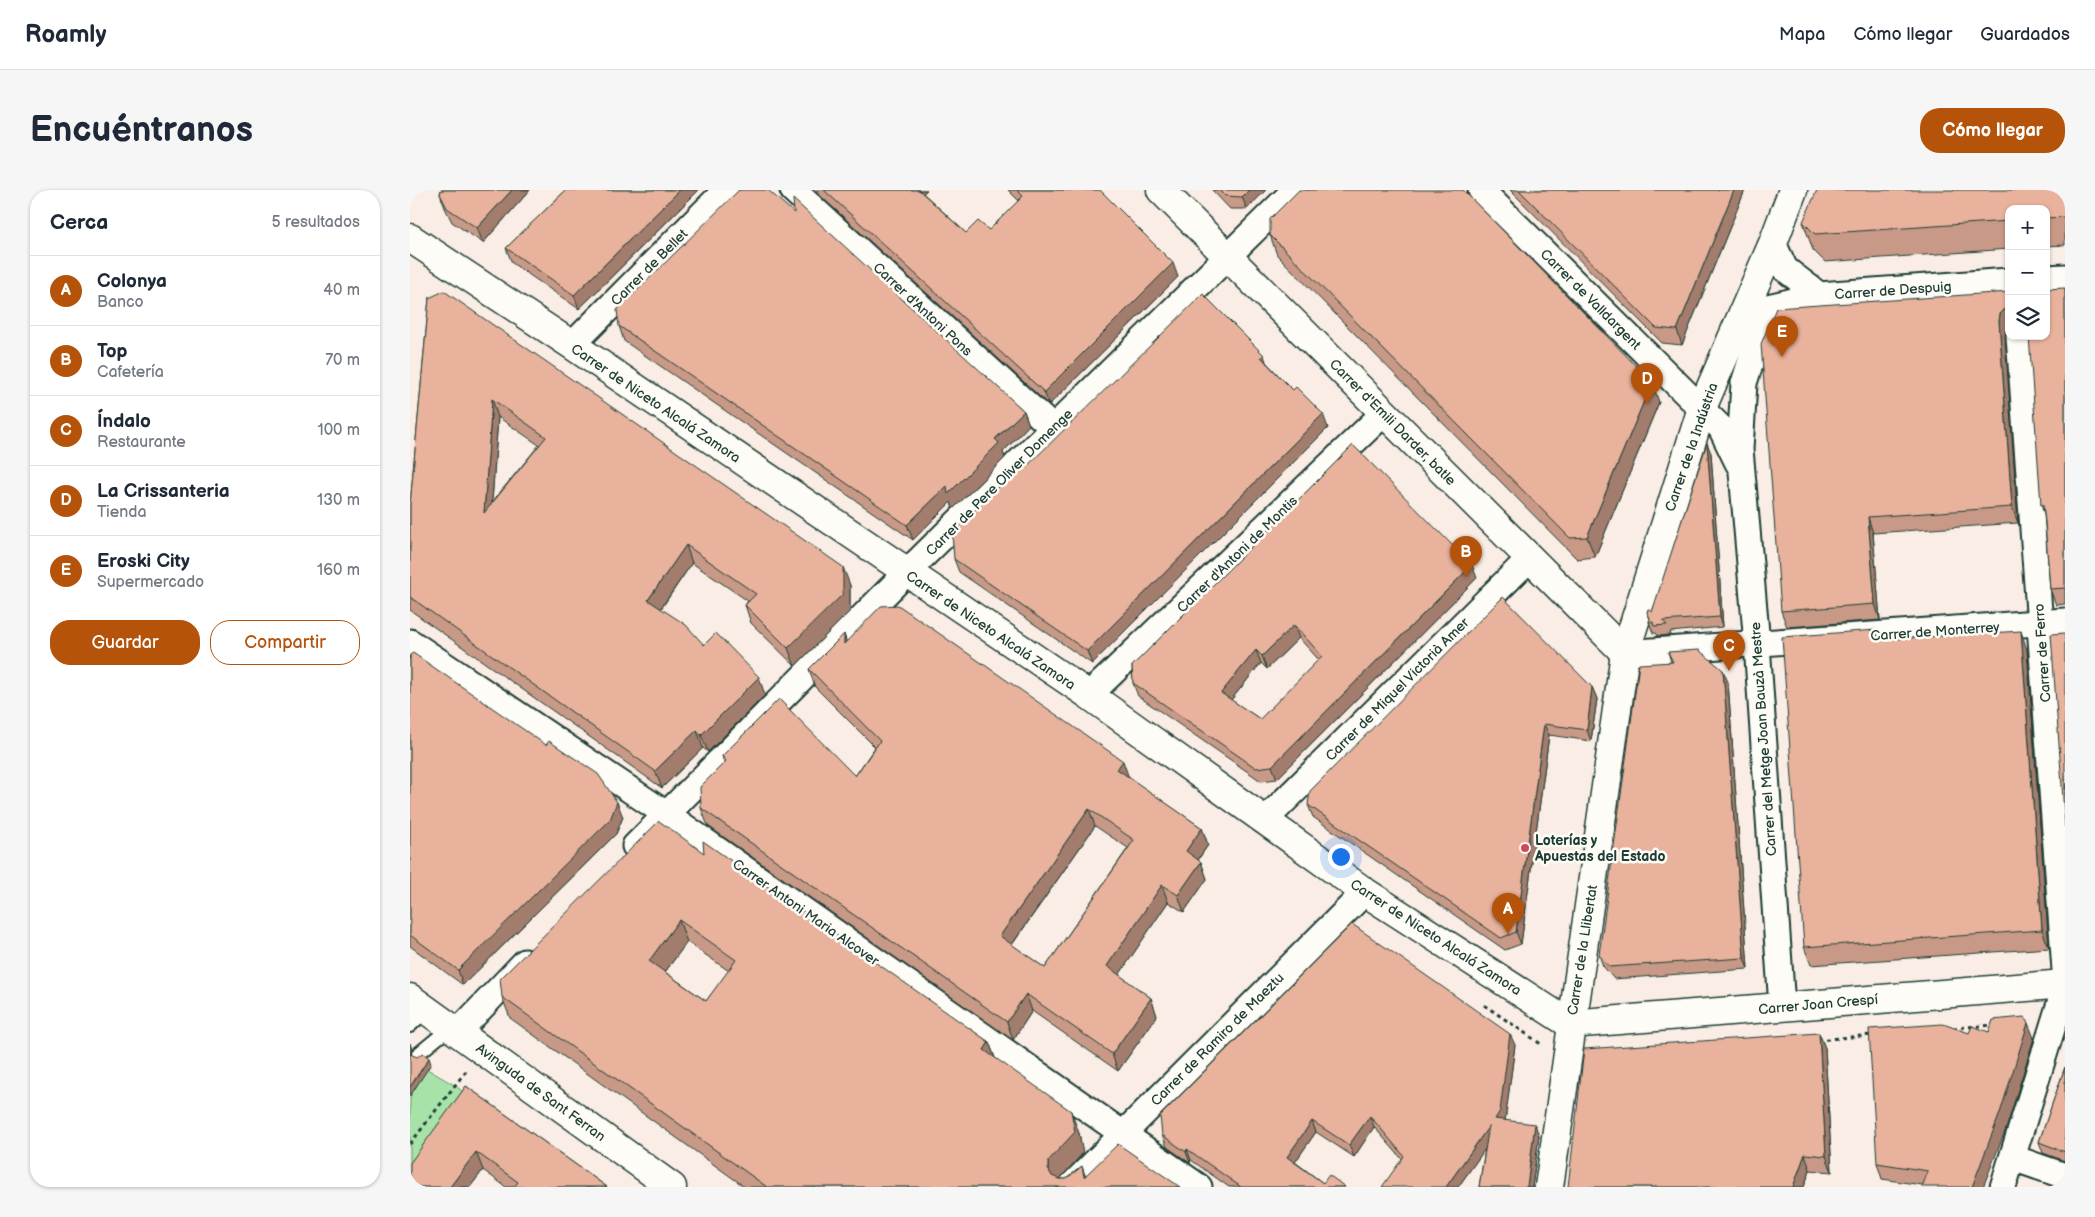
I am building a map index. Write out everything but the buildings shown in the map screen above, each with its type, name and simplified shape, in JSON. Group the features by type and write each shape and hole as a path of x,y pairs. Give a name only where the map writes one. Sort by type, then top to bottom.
{"street":[{"name":"Carrer de Bellet","path":"572,345 726,190"},
{"name":"Carrer d'Antoni Pons","path":"794,190 1053,428"},
{"name":"Carrer d'Emili Darder, batle","path":"1161,190 1625,653"},
{"name":"Carrer de Pere Oliver Domenge","path":"619,863 906,573 1295,190"},
{"name":"Carrer de Valldargent","path":"1481,190 1702,408"},
{"name":"Carrer de la Indústria","path":"1625,653 1702,408 1773,243 1788,193"},
{"name":"Carrer de Niceto Alcalá Zamora","path":"410,238 572,345 906,573 1089,695 1365,892 1570,1024"},
{"name":"Carrer de Despuig","path":"1773,243 1785,270 1819,295 2005,281"},
{"path":"2050,278 2065,277"},
{"name":"Carrer del Metge Joan Bauzà Mestre","path":"1782,1007 1757,644 1740,449 1744,383 1768,307 1819,295"},
{"name":"Carrer de Ferro","path":"2019,340 2065,970"},
{"name":"Carrer del Metge Joan Bauzà Mestre","path":"1702,408 1721,428 1743,472"},
{"name":"Carrer d'Antoni de Montis","path":"1089,695 1384,413"},
{"name":"Carrer de Miquel Victorià Amer","path":"1264,821 1530,558"},
{"name":"Carrer de Monterrey","path":"1625,653 2065,622"},
{"name":"Carrer Antoni Maria Alcover","path":"410,642 666,814 1199,1187"},
{"name":"Carrer de la Llibertat","path":"1549,1187 1570,1024 1625,653"},
{"name":"Carrer de Ramiro de Maeztu","path":"1070,1187 1365,892"},
{"path":"454,1030 538,948"},
{"path":"2003,1187 2014,1158 2065,985"},
{"name":"Carrer Joan Crespí","path":"1570,1024 2065,985"},
{"name":"Avinguda de Sant Ferran","path":"416,1011 454,1030 672,1187"},
{"path":"2014,1158 2065,1176"}],"lane":[{"path":"418,1054 454,1030"}],"path":[{"path":"411,1143 481,1049"}],"green space":[{"path":"427,1069 456,1086 469,1097 410,1180 410,1096"}],"place":[{"name":"Eroski City","path":"1782,357"},
{"name":"La Crissanteria","path":"1647,404"},
{"name":"Top","path":"1466,577"},
{"name":"Índalo","path":"1729,671"},
{"name":"Loterías y Apuestas del Estado","path":"1525,848"},
{"name":"Colonya","path":"1508,934"}]}
